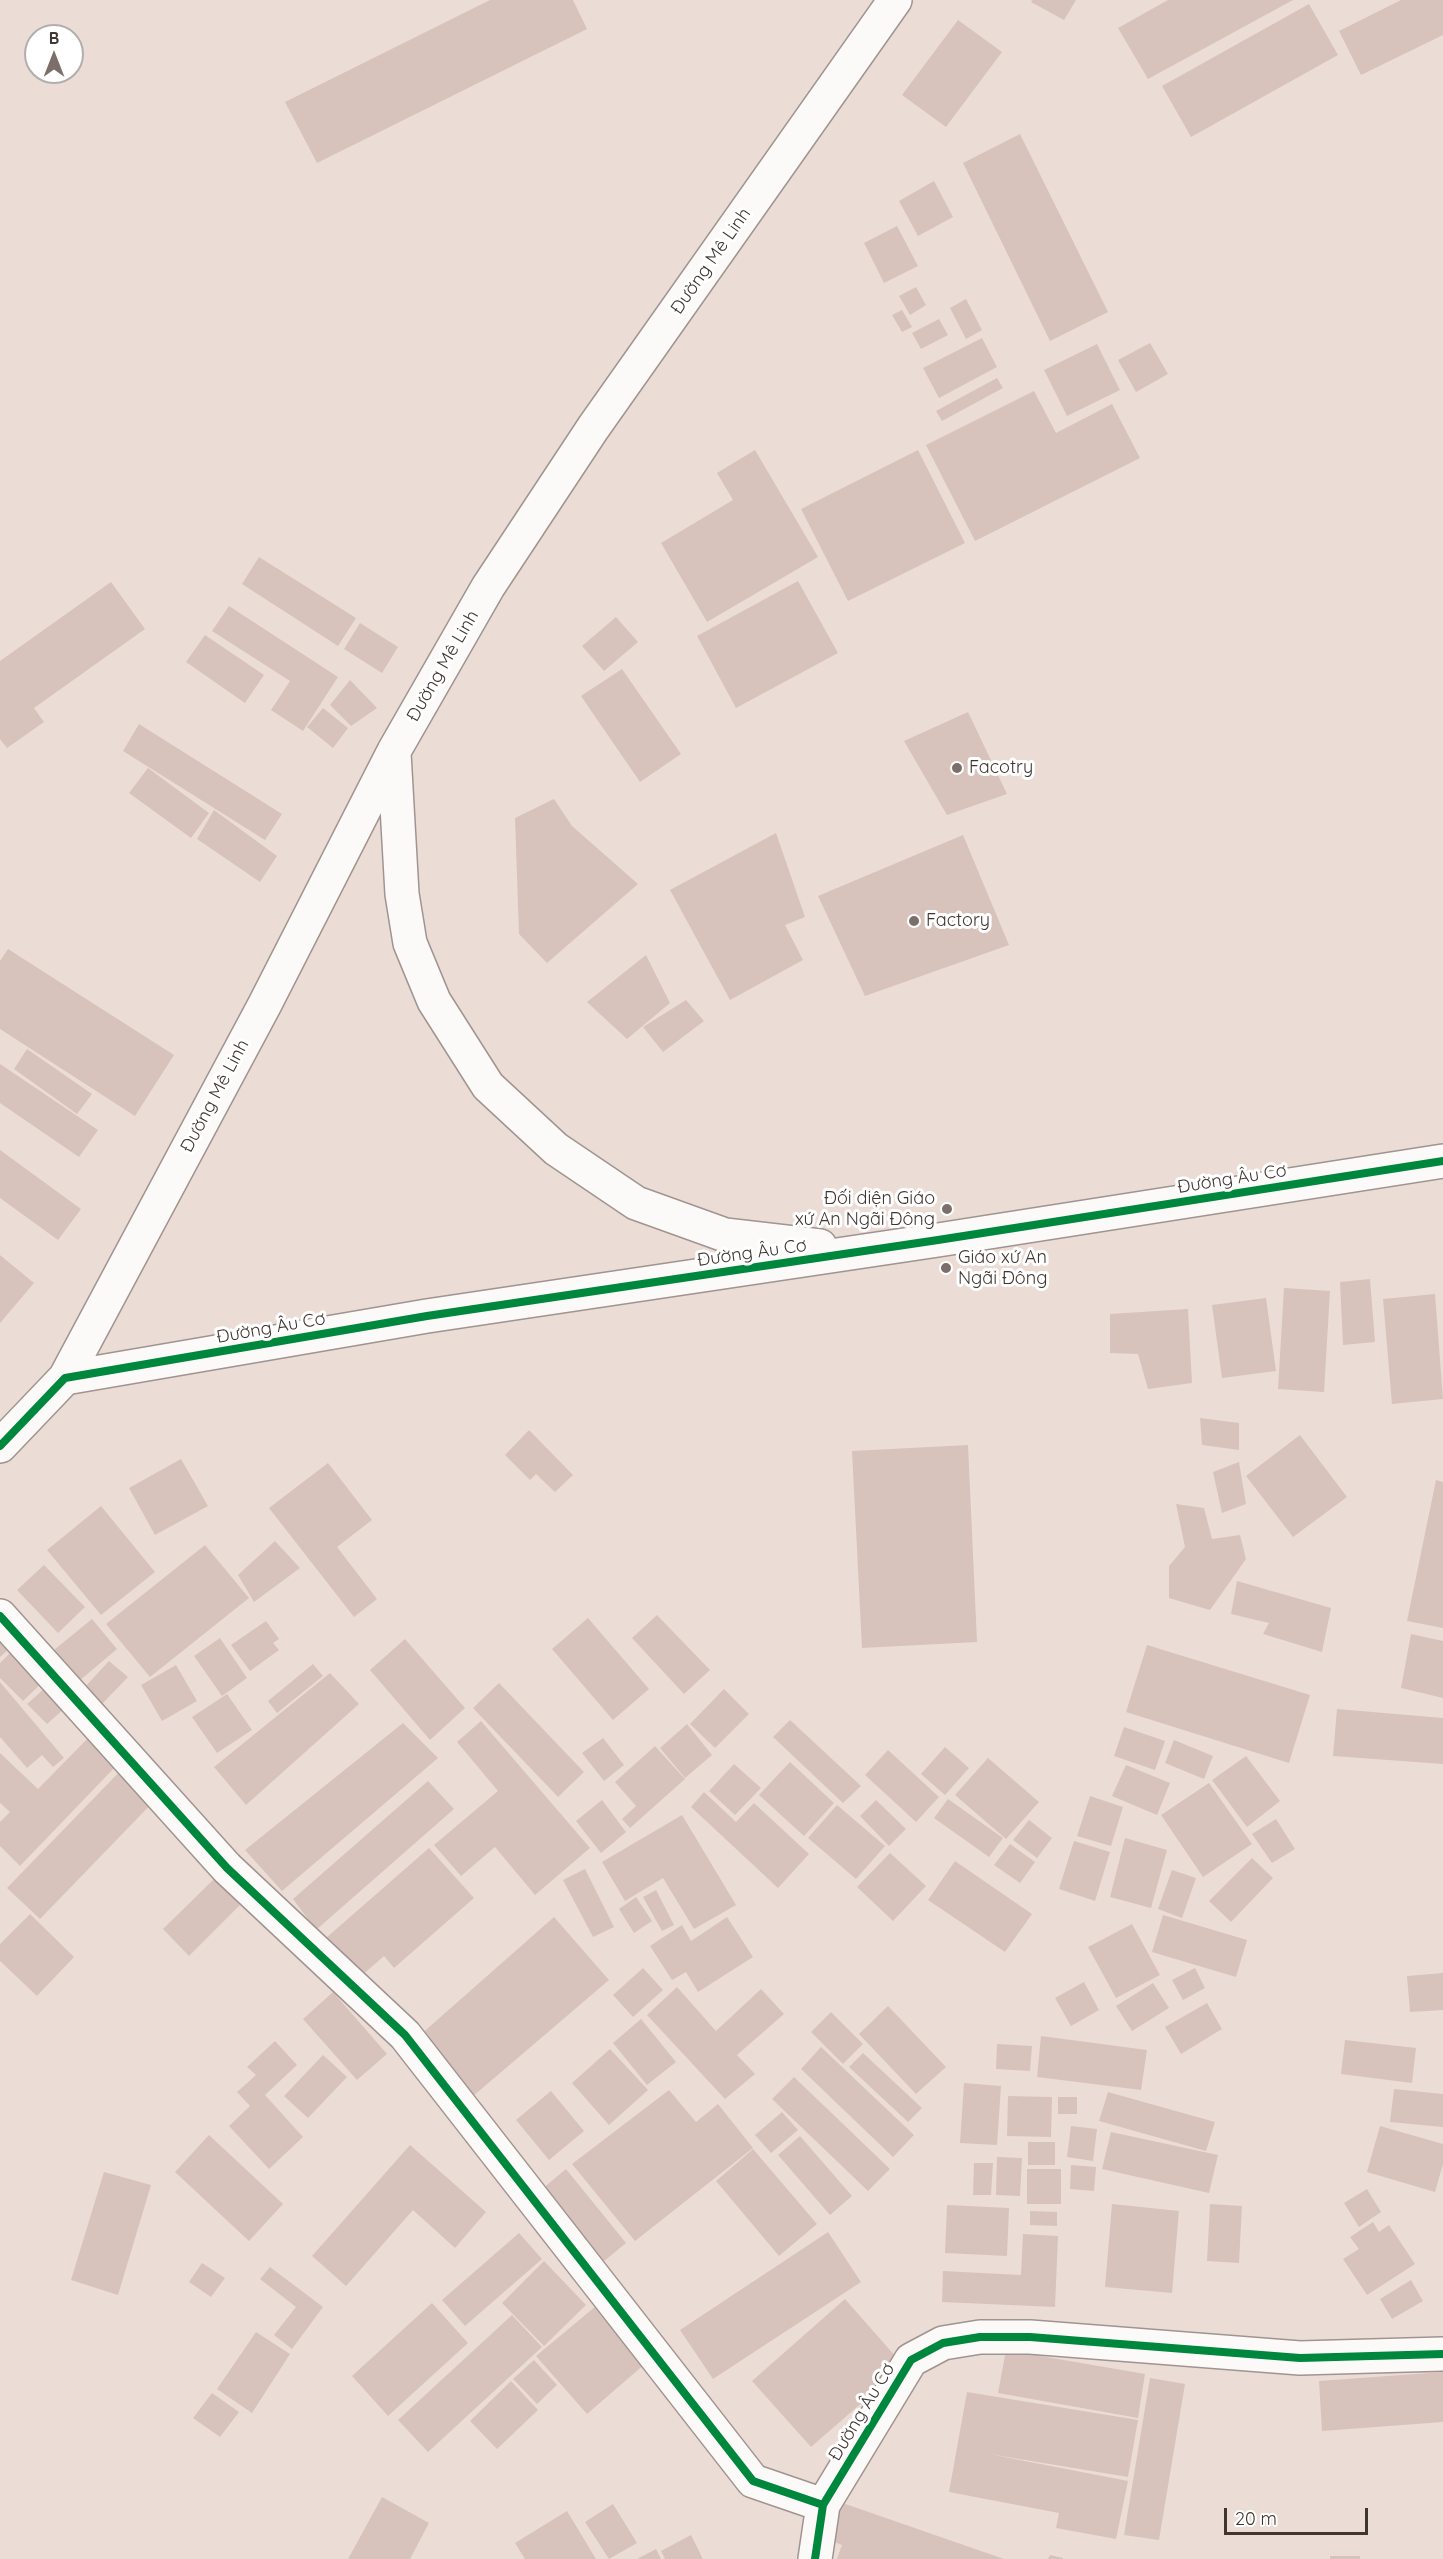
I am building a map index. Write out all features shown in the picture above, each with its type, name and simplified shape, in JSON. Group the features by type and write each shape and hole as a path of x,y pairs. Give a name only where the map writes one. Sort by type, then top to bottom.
{"main road":[{"name":"Đường Mê Linh","path":"0,1446 65,1378 265,1004 394,751 488,586 593,428 895,0"},
{"path":"394,751 402,894 410,943 434,1001 488,1086 556,1149 636,1203 725,1235 863,1252"},
{"name":"Đường Âu Cơ","path":"65,1378 427,1316 863,1252 1443,1161"},
{"path":"0,1616 227,1868 405,2035 753,2481 823,2505 815,2559"},
{"name":"Đường Âu Cơ","path":"823,2505 911,2360 943,2343 980,2337 1030,2337 1299,2358 1443,2354"}],"building":[{"path":"490,0 573,0 587,29 317,163 285,102"},
{"path":"1032,0 1076,0 1064,20 1031,2"},
{"path":"1168,0 1293,0 1148,79 1118,28"},
{"path":"1401,0 1443,0 1443,35 1361,75 1339,31"},
{"path":"1309,4 1338,55 1191,137 1162,86"},
{"path":"958,20 1002,52 946,127 902,95"},
{"path":"1020,134 1108,312 1050,341 963,163"},
{"path":"934,181 953,217 918,236 899,201"},
{"path":"897,226 918,266 884,283 864,243"},
{"path":"916,287 926,305 910,315 899,296"},
{"path":"966,299 982,330 966,339 950,308"},
{"path":"902,310 912,327 902,332 892,315"},
{"path":"939,319 948,335 921,349 912,333"},
{"path":"982,338 997,367 939,398 923,368"},
{"path":"1150,343 1168,374 1136,392 1118,360"},
{"path":"1097,344 1120,390 1067,416 1044,370"},
{"path":"997,378 1003,388 942,421 936,411"},
{"path":"1034,391 1056,433 1112,404 1140,458 975,541 926,445"},
{"path":"755,450 818,557 707,622 661,543 733,500 717,473"},
{"path":"918,450 965,543 848,601 801,509"},
{"path":"259,557 356,618 338,646 242,584"},
{"path":"798,581 838,653 736,708 697,636"},
{"path":"111,582 145,629 34,708 44,722 7,748 0,739 0,661"},
{"path":"229,606 338,677 303,731 271,710 290,681 212,631"},
{"path":"616,617 638,642 604,671 582,646"},
{"path":"360,623 398,647 382,673 344,649"},
{"path":"205,635 264,675 245,703 186,662"},
{"path":"622,669 681,754 640,782 581,696"},
{"path":"350,680 377,708 351,726 330,705"},
{"path":"323,708 348,728 333,748 307,727"},
{"name":"Facotry","path":"968,712 1007,794 947,815 904,741"},
{"path":"139,724 282,814 265,840 123,751"},
{"path":"148,768 209,813 191,838 129,793"},
{"path":"554,799 572,826 638,884 547,963 519,934 515,818"},
{"path":"214,810 277,856 260,882 197,839"},
{"path":"776,833 805,917 785,925 803,960 730,1000 670,890"},
{"name":"Factory","path":"963,835 1009,945 865,996 818,896"},
{"path":"8,949 174,1055 135,1116 0,1029 0,961"},
{"path":"646,955 670,1003 627,1039 587,1002"},
{"path":"686,1000 704,1021 663,1052 643,1027"},
{"path":"27,1049 92,1094 77,1114 14,1069"},
{"path":"0,1064 98,1130 79,1157 0,1103"},
{"path":"0,1150 81,1209 58,1240 0,1198"},
{"path":"0,1255 34,1283 0,1323"},
{"path":"1370,1279 1375,1342 1343,1345 1340,1282"},
{"path":"1284,1288 1330,1291 1324,1392 1278,1389"},
{"path":"1435,1294 1443,1399 1392,1404 1383,1299"},
{"path":"1266,1298 1276,1371 1222,1378 1212,1305"},
{"path":"1188,1309 1192,1383 1148,1389 1138,1354 1110,1353 1110,1314"},
{"path":"1200,1418 1239,1423 1239,1450 1202,1445"},
{"path":"529,1430 573,1475 555,1492 536,1474 530,1480 505,1455"},
{"path":"1300,1435 1347,1497 1293,1537 1246,1476"},
{"path":"968,1445 977,1642 862,1648 852,1451"},
{"path":"181,1459 208,1506 155,1535 129,1488"},
{"path":"1239,1462 1246,1504 1222,1513 1213,1472"},
{"path":"328,1463 372,1520 337,1547 377,1599 354,1617 269,1508"},
{"path":"1436,1480 1443,1482 1443,1628 1407,1621"},
{"path":"1176,1504 1204,1508 1212,1539 1240,1535 1246,1559 1210,1610 1169,1598 1169,1566 1185,1547"},
{"path":"101,1506 155,1572 101,1615 47,1550"},
{"path":"275,1541 300,1568 254,1602 238,1575"},
{"path":"205,1545 249,1598 150,1677 106,1624"},
{"path":"44,1565 85,1607 58,1633 17,1590"},
{"path":"1237,1581 1331,1608 1322,1652 1263,1634 1269,1623 1231,1614"},
{"path":"657,1615 710,1670 684,1694 632,1638"},
{"path":"588,1618 649,1689 613,1720 552,1649"},
{"path":"92,1619 117,1649 79,1681 54,1650"},
{"path":"266,1621 279,1639 273,1643 279,1650 250,1671 231,1645"},
{"path":"0,1624 17,1642 0,1657"},
{"path":"1411,1634 1443,1641 1443,1698 1401,1688"},
{"path":"220,1638 247,1678 222,1696 194,1656"},
{"path":"405,1639 465,1708 430,1740 370,1670"},
{"path":"18,1645 48,1677 23,1701 0,1678 0,1663"},
{"path":"1147,1645 1310,1695 1289,1763 1126,1712"},
{"path":"109,1661 128,1677 102,1704 84,1688"},
{"path":"313,1664 323,1676 277,1713 268,1701"},
{"path":"176,1665 197,1701 162,1721 141,1685"},
{"path":"330,1673 359,1704 246,1805 214,1767"},
{"path":"54,1680 73,1701 47,1724 27,1704"},
{"path":"0,1682 64,1758 53,1767 42,1755 27,1768 0,1737"},
{"path":"499,1683 584,1772 558,1797 473,1708"},
{"path":"724,1689 749,1714 715,1748 690,1724"},
{"path":"227,1694 252,1730 217,1753 192,1717"},
{"path":"1337,1709 1443,1718 1443,1764 1333,1756"},
{"path":"790,1720 861,1786 843,1803 773,1737"},
{"path":"481,1721 590,1848 535,1895 495,1847 461,1876 434,1845 498,1791 457,1742"},
{"path":"403,1723 438,1758 282,1891 245,1850"},
{"path":"687,1724 712,1755 685,1778 660,1748"},
{"path":"1124,1727 1165,1741 1155,1770 1114,1756"},
{"path":"88,1738 117,1765 20,1866 0,1846 0,1822 10,1812 0,1803 0,1753 38,1789"},
{"path":"603,1738 624,1765 604,1781 582,1753"},
{"path":"1174,1740 1213,1756 1204,1779 1165,1763"},
{"path":"655,1746 685,1779 630,1828 622,1819 636,1806 615,1782"},
{"path":"945,1747 969,1768 945,1795 921,1774"},
{"path":"888,1750 939,1797 916,1822 865,1775"},
{"path":"1246,1756 1280,1801 1247,1827 1212,1780"},
{"path":"988,1758 1039,1802 1006,1839 955,1795"},
{"path":"790,1762 834,1803 804,1836 759,1795"},
{"path":"734,1764 761,1788 735,1815 709,1791"},
{"path":"126,1765 158,1797 40,1919 7,1888"},
{"path":"1126,1765 1170,1783 1157,1815 1112,1796"},
{"path":"428,1781 454,1809 316,1930 293,1899"},
{"path":"1209,1783 1252,1844 1203,1877 1161,1815"},
{"path":"704,1792 736,1822 754,1803 809,1854 778,1888 691,1807"},
{"path":"1090,1796 1123,1807 1111,1846 1077,1836"},
{"path":"948,1799 1003,1838 989,1857 934,1818"},
{"path":"602,1800 626,1832 601,1853 576,1821"},
{"path":"876,1800 906,1829 889,1846 860,1816"},
{"path":"837,1805 885,1846 856,1879 808,1838"},
{"path":"682,1815 736,1905 694,1929 663,1878 625,1901 602,1862"},
{"path":"1276,1819 1295,1849 1272,1863 1252,1834"},
{"path":"1029,1820 1052,1838 1037,1858 1013,1840"},
{"path":"1125,1838 1167,1850 1151,1908 1110,1897"},
{"path":"1074,1841 1110,1852 1095,1901 1059,1889"},
{"path":"1010,1844 1035,1862 1020,1883 994,1865"},
{"path":"429,1848 474,1898 394,1968 384,1956 360,1977 326,1938"},
{"path":"890,1853 926,1886 893,1921 857,1887"},
{"path":"1252,1858 1273,1878 1231,1922 1209,1901"},
{"path":"955,1861 1032,1914 1005,1952 928,1900"},
{"path":"585,1869 614,1927 593,1937 563,1880"},
{"path":"1172,1870 1196,1878 1182,1918 1158,1909"},
{"path":"214,1879 240,1905 189,1956 163,1929"},
{"path":"656,1890 674,1925 662,1931 643,1897"},
{"path":"636,1897 652,1921 634,1933 619,1909"},
{"path":"30,1914 74,1957 37,1996 0,1961 0,1944"},
{"path":"1163,1915 1247,1940 1236,1977 1152,1952"},
{"path":"554,1917 609,1980 472,2097 419,2036"},
{"path":"727,1917 753,1957 698,1992 686,1972 672,1980 650,1946 682,1925 691,1941"},
{"path":"1132,1924 1160,1975 1116,1998 1088,1947"},
{"path":"643,1968 663,1990 633,2017 613,1995"},
{"path":"1195,1968 1205,1988 1183,2000 1172,1980"},
{"path":"1443,1973 1443,2010 1410,2012 1407,1976"},
{"path":"1084,1982 1099,2010 1071,2026 1055,1998"},
{"path":"1153,1983 1169,2008 1132,2031 1116,2006"},
{"path":"677,1987 716,2031 761,1989 784,2014 737,2055 755,2074 725,2099 647,2015"},
{"path":"333,1992 387,2054 357,2080 303,2019"},
{"path":"1207,2003 1222,2029 1181,2054 1165,2027"},
{"path":"888,2006 946,2067 916,2094 859,2034"},
{"path":"831,2012 863,2044 843,2064 811,2032"},
{"path":"641,2019 676,2062 647,2085 613,2043"},
{"path":"1041,2036 1147,2050 1141,2090 1037,2077"},
{"path":"1345,2040 1416,2048 1412,2083 1341,2074"},
{"path":"275,2041 297,2065 265,2095 303,2137 269,2169 229,2126 250,2106 237,2092 256,2075 247,2067"},
{"path":"997,2044 1032,2046 1030,2071 996,2069"},
{"path":"821,2047 914,2135 893,2157 801,2069"},
{"path":"610,2049 648,2090 609,2125 572,2083"},
{"path":"863,2053 922,2108 908,2122 849,2067"},
{"path":"323,2055 347,2077 308,2118 284,2096"},
{"path":"794,2077 890,2169 868,2191 772,2099"},
{"path":"964,2083 1001,2086 997,2145 960,2143"},
{"path":"1394,2089 1443,2094 1443,2127 1390,2122"},
{"path":"669,2090 696,2122 718,2104 753,2148 635,2241 572,2164"},
{"path":"551,2091 584,2131 549,2160 516,2120"},
{"path":"1108,2092 1215,2122 1206,2151 1099,2121"},
{"path":"1008,2096 1052,2097 1051,2137 1007,2136"},
{"path":"1058,2097 1077,2097 1077,2114 1058,2114"},
{"path":"782,2112 798,2130 771,2153 755,2135"},
{"path":"1071,2126 1097,2129 1093,2161 1067,2157"},
{"path":"1380,2126 1443,2144 1443,2164 1435,2192 1367,2172"},
{"path":"1111,2132 1218,2155 1209,2193 1102,2169"},
{"path":"209,2135 283,2204 249,2241 175,2172"},
{"path":"800,2136 852,2196 830,2215 778,2155"},
{"path":"1028,2142 1055,2142 1055,2165 1028,2165"},
{"path":"410,2145 486,2212 455,2248 413,2210 346,2286 312,2256"},
{"path":"753,2149 817,2224 779,2256 716,2181"},
{"path":"997,2157 1022,2158 1020,2196 996,2195"},
{"path":"974,2163 993,2163 991,2195 973,2195"},
{"path":"1071,2165 1096,2167 1094,2191 1070,2189"},
{"path":"566,2169 626,2243 603,2262 542,2189"},
{"path":"1027,2169 1061,2169 1061,2204 1027,2204"},
{"path":"104,2172 151,2185 118,2295 71,2280"},
{"path":"1367,2189 1381,2212 1359,2227 1344,2203"},
{"path":"1112,2204 1179,2211 1172,2293 1105,2287"},
{"path":"1210,2204 1242,2206 1239,2263 1207,2261"},
{"path":"947,2205 1009,2208 1007,2256 945,2253"},
{"path":"1030,2211 1057,2212 1057,2226 1030,2225"},
{"path":"1373,2222 1379,2232 1389,2225 1415,2264 1367,2295 1343,2259 1359,2249 1350,2237"},
{"path":"828,2232 861,2282 713,2379 680,2330"},
{"path":"519,2233 542,2259 465,2326 442,2300"},
{"path":"1023,2234 1058,2236 1055,2307 942,2302 943,2271 1021,2275"},
{"path":"544,2261 586,2305 544,2346 502,2303"},
{"path":"202,2263 225,2278 211,2297 189,2282"},
{"path":"270,2267 323,2307 292,2349 274,2335 296,2307 260,2279"},
{"path":"1411,2280 1423,2301 1392,2319 1380,2299"},
{"path":"845,2299 904,2366 811,2447 752,2381"},
{"path":"432,2303 468,2343 388,2416 352,2376"},
{"path":"596,2306 646,2363 587,2414 536,2356"},
{"path":"512,2315 542,2347 428,2452 398,2420"},
{"path":"256,2332 290,2354 252,2413 217,2389"},
{"path":"1006,2350 1145,2374 1138,2418 998,2393"},
{"path":"534,2360 557,2385 537,2404 513,2379"},
{"path":"1443,2372 1443,2422 1322,2431 1319,2381"},
{"path":"1150,2378 1185,2384 1159,2540 1124,2535"},
{"path":"511,2381 538,2410 497,2449 470,2421"},
{"path":"967,2392 1138,2420 1128,2477 989,2454 1128,2481 1116,2539 1056,2528 1059,2513 949,2492"},
{"path":"212,2393 239,2412 220,2437 193,2418"},
{"path":"382,2497 429,2523 410,2559 348,2559"},
{"path":"834,2500 1004,2559 837,2559 842,2545 821,2537"},
{"path":"613,2504 637,2543 609,2559 585,2522"},
{"path":"567,2511 596,2559 525,2559 515,2543"},
{"path":"691,2535 703,2559 665,2559 661,2551"},
{"path":"656,2549 661,2559 637,2559"},
{"path":"1050,2555 1063,2558 1063,2559 1048,2559"},
{"path":"1330,2556 1360,2556 1360,2559 1330,2559"}],"cycle path":[{"path":"0,1446 65,1378 427,1316 938,1240 1443,1161"},
{"path":"0,1616 227,1868 405,2035 753,2481 823,2505"},
{"path":"815,2559 823,2505 911,2360 943,2343 980,2337 1030,2337 1300,2358 1443,2354"}],"place":[{"name":"Facotry","path":"957,768"},
{"name":"Factory","path":"914,921"},
{"name":"Đối diện Giáo xứ An Ngãi Đông","path":"947,1209"},
{"name":"Giáo xứ An Ngãi Đông","path":"946,1268"}]}
